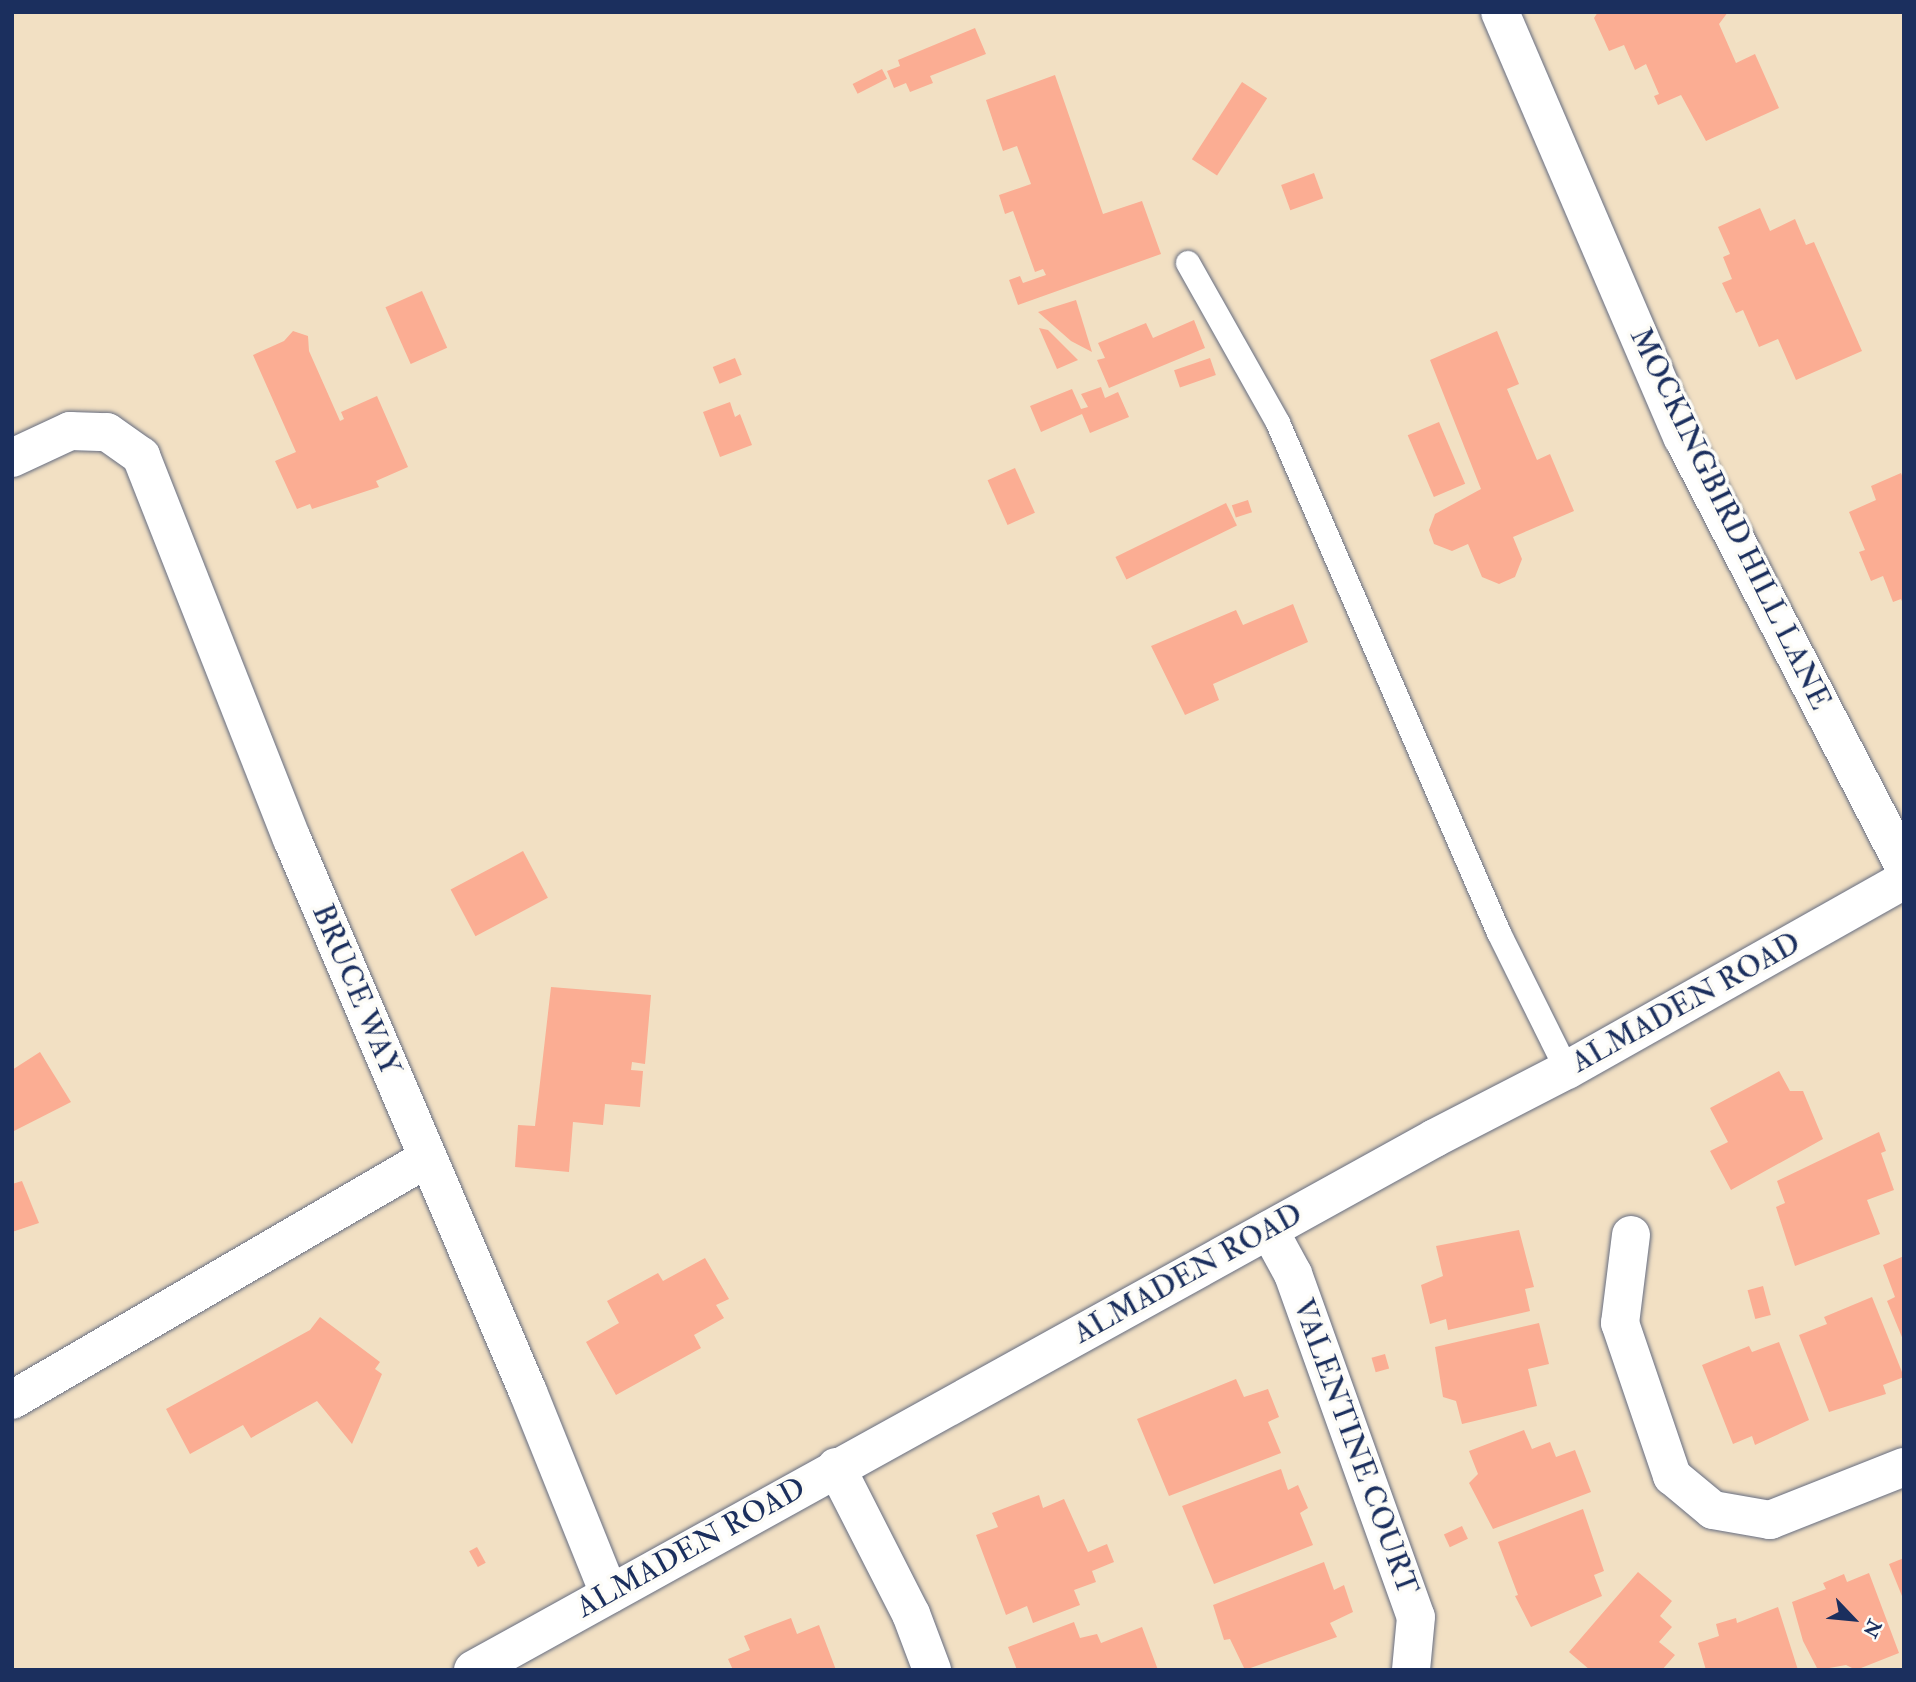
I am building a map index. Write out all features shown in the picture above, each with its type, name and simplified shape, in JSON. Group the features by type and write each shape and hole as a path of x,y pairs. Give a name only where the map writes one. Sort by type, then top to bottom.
{"street":[{"name":"MOCKINGBIRD HILL LANE","path":"1500,12 1683,438 1904,867"},
{"name":"BRUCE WAY","path":"12,458 70,431 107,432 141,456 292,839 428,1157 609,1594"},
{"name":"ALMADEN ROAD","path":"473,1670 836,1466 1567,1070 1904,880"},
{"path":"12,1400 428,1157"},
{"name":"VALENTINE COURT","path":"1269,1230 1293,1274 1416,1617 1411,1670"},
{"path":"1631,1235 1620,1323 1672,1476 1713,1510 1770,1520 1904,1467"},
{"path":"836,1466 911,1614 932,1670"}],"lane":[{"path":"1188,263 1278,423 1499,933 1567,1070"}],"building":[{"path":"1598,12 1728,12 1719,24 1736,63 1755,54 1779,108 1706,141 1681,95 1658,105 1654,96 1659,94 1646,64 1635,70 1624,45 1609,51 1594,18"},
{"path":"975,28 986,54 930,76 933,83 910,92 906,83 894,88 887,71 900,66 898,60"},
{"path":"882,69 887,79 858,94 853,84"},
{"path":"1055,75 1103,214 1142,201 1161,254 1018,305 1009,280 1020,276 1023,283 1046,275 1043,269 1035,272 1013,211 1005,214 999,195 1031,184 1017,146 1003,151 986,100"},
{"path":"1242,82 1267,98 1217,175 1192,159"},
{"path":"1314,173 1323,198 1290,210 1281,185"},
{"path":"1760,208 1770,231 1795,219 1806,245 1814,242 1862,351 1796,380 1778,339 1759,347 1743,310 1736,313 1722,283 1732,279 1723,257 1730,254 1718,227"},
{"path":"422,291 447,348 411,364 385,307"},
{"path":"1076,300 1092,352 1071,341 1038,312"},
{"path":"1194,320 1205,348 1109,388 1097,360 1105,358 1098,343 1146,323 1153,338"},
{"path":"1039,328 1048,330 1078,360 1057,369"},
{"path":"293,331 308,336 309,351 340,421 344,419 341,412 377,396 408,467 376,481 379,487 312,509 310,504 297,509 275,461 296,452 253,355 284,341"},
{"path":"1497,331 1519,384 1507,389 1537,460 1550,454 1574,511 1513,537 1522,559 1515,577 1499,584 1482,577 1468,544 1452,551 1434,544 1429,530 1435,514 1481,489 1430,360"},
{"path":"735,358 742,375 719,384 713,367"},
{"path":"1210,358 1216,375 1180,387 1174,370"},
{"path":"1101,387 1105,398 1118,392 1129,417 1090,433 1082,414 1041,432 1030,406 1072,389 1081,409 1088,407 1081,394"},
{"path":"730,402 735,417 740,414 752,445 720,457 703,412"},
{"path":"1439,422 1465,484 1434,497 1408,435"},
{"path":"1015,468 1035,513 1008,525 988,480"},
{"path":"1901,473 1904,481 1904,606 1901,599 1893,602 1883,576 1871,581 1859,552 1865,550 1849,512 1876,500 1871,486"},
{"path":"1248,500 1252,512 1236,518 1232,505"},
{"path":"1226,503 1237,525 1126,579 1115,557"},
{"path":"1293,604 1308,642 1213,684 1219,700 1185,715 1151,646 1236,610 1243,625"},
{"path":"523,851 548,898 475,936 451,889"},
{"path":"551,987 651,995 645,1064 632,1062 631,1070 643,1071 640,1107 605,1104 603,1125 573,1122 569,1172 515,1167 518,1125 535,1126"},
{"path":"40,1052 71,1102 12,1132 12,1070"},
{"path":"1779,1071 1790,1091 1803,1091 1823,1139 1731,1190 1710,1151 1728,1142 1710,1108"},
{"path":"1879,1132 1886,1151 1881,1153 1894,1190 1867,1200 1880,1234 1795,1266 1776,1207 1785,1203 1777,1181"},
{"path":"22,1181 39,1223 12,1232 12,1184"},
{"path":"1519,1230 1534,1287 1525,1289 1530,1311 1448,1330 1446,1319 1430,1324 1421,1285 1443,1276 1436,1246"},
{"path":"1904,1256 1904,1342 1887,1301 1895,1297 1883,1265"},
{"path":"705,1258 729,1299 716,1305 724,1318 694,1335 701,1348 616,1395 586,1342 619,1323 607,1301 658,1273 663,1281"},
{"path":"1763,1286 1771,1315 1755,1319 1748,1290"},
{"path":"1872,1297 1904,1377 1883,1385 1886,1394 1829,1412 1799,1335 1827,1324 1824,1317"},
{"path":"320,1317 380,1362 375,1369 382,1374 352,1444 317,1401 251,1438 243,1425 190,1454 166,1409 310,1330"},
{"path":"1539,1323 1549,1364 1528,1369 1537,1406 1462,1424 1456,1401 1443,1397 1435,1347"},
{"path":"1779,1342 1809,1420 1755,1445 1752,1436 1733,1444 1702,1365 1749,1346 1752,1352"},
{"path":"1385,1354 1389,1368 1376,1372 1372,1358"},
{"path":"1236,1379 1244,1397 1268,1389 1279,1417 1268,1422 1281,1453 1169,1496 1137,1419"},
{"path":"1524,1430 1532,1449 1550,1442 1556,1457 1575,1450 1591,1492 1493,1529 1469,1483 1478,1474 1469,1451"},
{"path":"1281,1469 1288,1490 1298,1485 1308,1508 1300,1513 1313,1545 1214,1584 1182,1506"},
{"path":"1039,1495 1043,1508 1064,1499 1088,1552 1107,1544 1114,1562 1092,1571 1096,1582 1074,1590 1080,1605 1033,1623 1027,1606 1006,1615 976,1535 998,1527 992,1513"},
{"path":"1583,1509 1604,1571 1594,1575 1602,1596 1531,1627 1515,1596 1518,1595 1498,1542"},
{"path":"1462,1526 1468,1539 1450,1547 1444,1534"},
{"path":"477,1547 486,1563 478,1567 469,1551"},
{"path":"1904,1558 1904,1601 1889,1564"},
{"path":"1324,1562 1334,1590 1344,1585 1353,1612 1330,1623 1337,1637 1245,1670 1230,1639 1224,1640 1213,1605"},
{"path":"1638,1572 1672,1601 1660,1616 1672,1627 1659,1642 1675,1655 1662,1670 1590,1670 1569,1652"},
{"path":"1869,1573 1899,1653 1856,1670 1846,1665 1818,1670 1803,1641 1792,1602 1826,1589 1823,1583 1844,1574 1847,1582"},
{"path":"1778,1607 1798,1670 1706,1670 1698,1643 1719,1636 1716,1624 1736,1618 1737,1623"},
{"path":"791,1618 797,1634 819,1625 836,1670 733,1670 728,1659 750,1650 744,1636"},
{"path":"1074,1622 1080,1638 1097,1634 1101,1643 1142,1627 1158,1670 1017,1670 1008,1647"}]}
